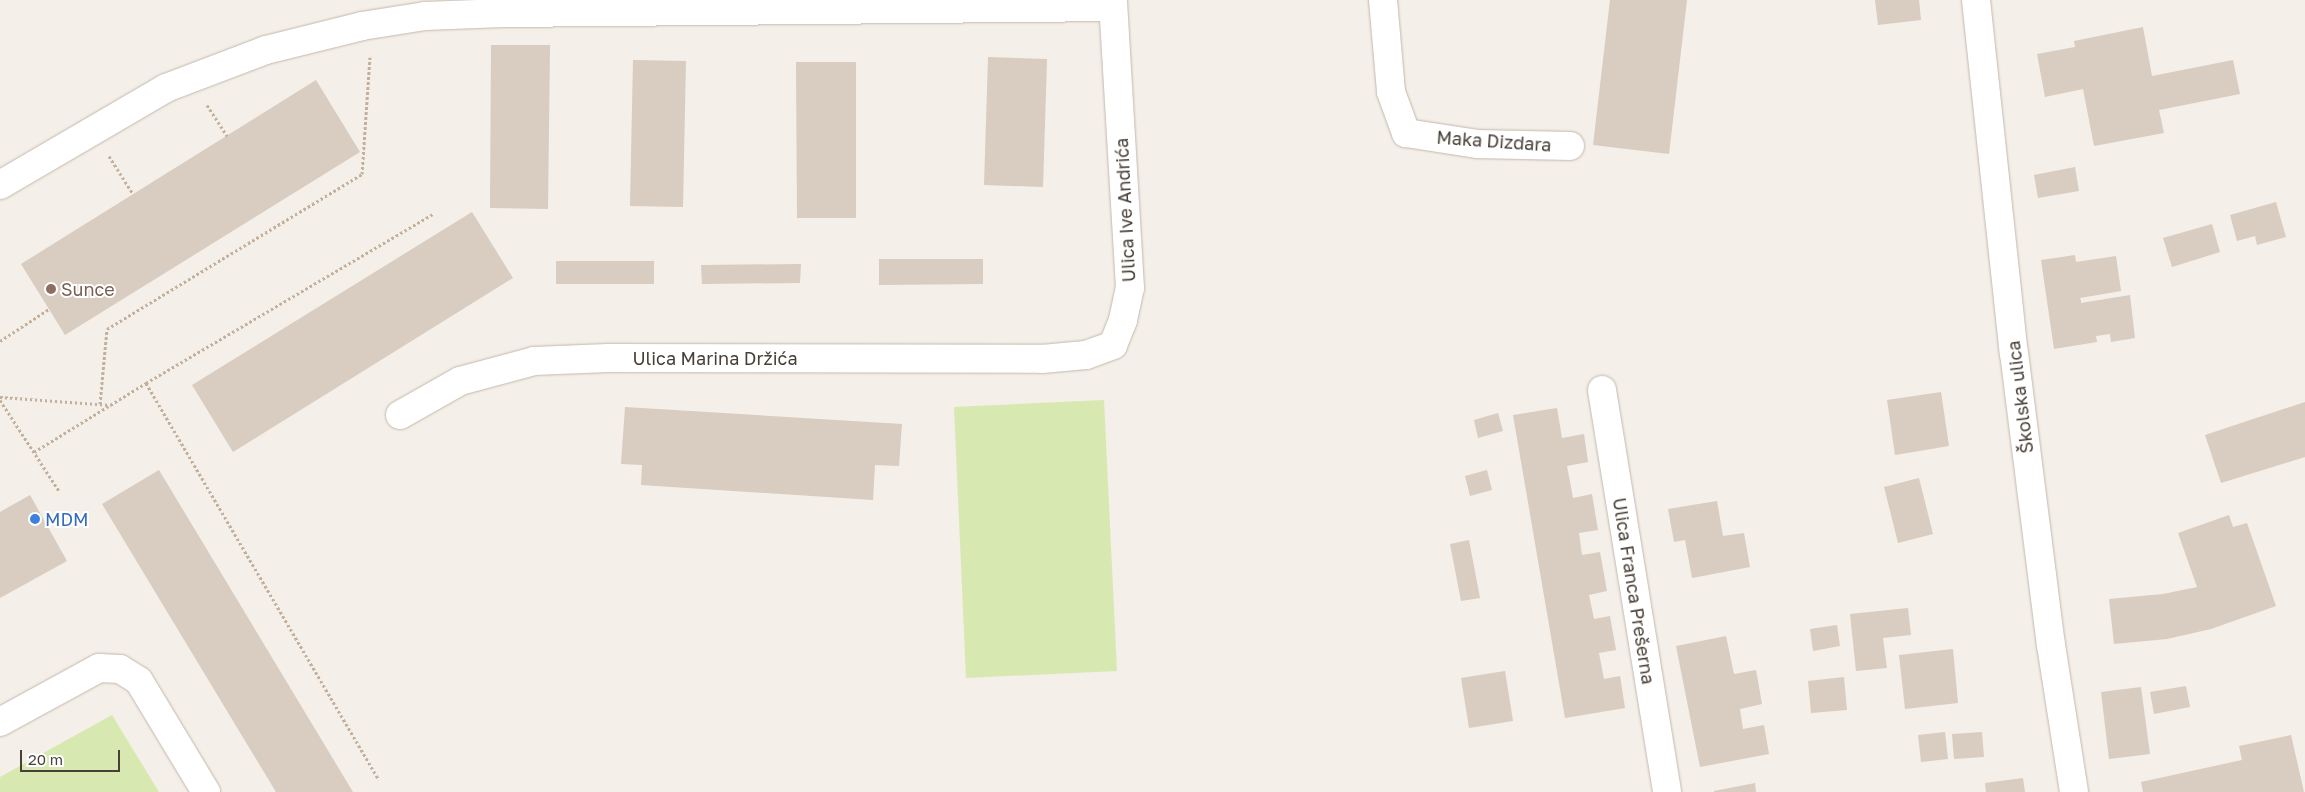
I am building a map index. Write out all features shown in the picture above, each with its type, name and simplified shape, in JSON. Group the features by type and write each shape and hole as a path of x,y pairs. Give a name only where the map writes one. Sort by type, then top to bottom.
{"street":[{"name":"Maka Dizdara","path":"1383,0 1391,92 1406,134 1478,144 1570,146"},
{"name":"Školska ulica","path":"1976,0 2014,354 2050,645 2074,792"},
{"path":"0,185 166,88 266,50 362,26 425,16 503,13 1113,4"},
{"name":"Ulica Ive Andrića","path":"1042,359 1086,355 1113,345 1123,320 1130,288 1113,4"},
{"name":"Ulica Marina Držića","path":"400,415 460,381 534,361 608,358 1042,359"},
{"name":"Ulica Franca Prešerna","path":"1602,390 1667,792"},
{"path":"0,722 99,668 120,669 139,681 206,792"}],"path":[{"path":"100,404 107,329 362,174 370,54"},
{"path":"108,156 133,194"},
{"path":"34,452 146,383 433,214"},
{"path":"0,340 48,309"},
{"path":"146,383 379,780"},
{"path":"0,399 111,405"},
{"path":"0,399 59,491"}],"green space":[{"path":"1104,400 1117,671 966,678 954,407"},
{"path":"112,715 159,792 0,792 0,777"}],"building":[{"path":"1610,0 1687,0 1669,154 1593,145"},
{"path":"1875,0 1919,0 1921,20 1878,25"},
{"path":"2143,27 2152,76 2233,60 2240,94 2159,110 2164,133 2094,146 2083,89 2045,97 2037,54 2075,47 2074,41"},
{"path":"491,45 550,45 548,209 490,208"},
{"path":"988,57 1047,59 1043,187 984,185"},
{"path":"633,60 686,61 683,207 630,206"},
{"path":"796,62 856,62 856,218 797,218"},
{"path":"316,80 360,152 65,335 21,264"},
{"path":"2075,167 2079,191 2038,198 2034,175"},
{"path":"2276,202 2286,237 2257,245 2255,236 2237,241 2230,215"},
{"path":"472,212 513,278 233,452 192,385"},
{"path":"2212,224 2220,252 2172,267 2163,238"},
{"path":"2075,255 2076,262 2116,256 2121,291 2080,298 2081,303 2130,295 2135,338 2111,342 2110,334 2096,336 2097,342 2054,349 2041,260"},
{"path":"879,259 983,259 983,284 879,285"},
{"path":"556,261 654,261 654,284 556,284"},
{"path":"801,264 800,283 702,284 701,265"},
{"path":"1941,392 1949,446 1895,455 1887,400"},
{"path":"2305,402 2305,457 2221,483 2205,435"},
{"path":"625,407 902,424 899,466 875,465 873,500 641,485 642,465 621,464"},
{"path":"1557,408 1562,438 1584,434 1588,462 1567,466 1573,498 1592,494 1598,530 1579,533 1582,555 1600,552 1607,591 1589,595 1594,619 1610,616 1616,650 1599,653 1604,679 1620,676 1625,708 1565,718 1513,415"},
{"path":"1498,413 1503,431 1478,438 1474,420"},
{"path":"159,470 353,792 276,792 102,504"},
{"path":"1487,470 1492,490 1470,496 1465,476"},
{"path":"1919,478 1933,534 1898,543 1884,487"},
{"path":"30,495 67,561 0,598 0,512"},
{"path":"1717,501 1723,536 1744,533 1750,567 1692,578 1685,540 1674,542 1668,509"},
{"path":"2229,515 2233,527 2247,523 2276,606 2211,629 2167,639 2114,644 2109,599 2163,594 2197,587 2178,533"},
{"path":"1469,540 1480,598 1461,601 1450,544"},
{"path":"1908,608 1911,635 1883,638 1887,668 1856,671 1850,614"},
{"path":"1837,625 1840,646 1813,651 1810,629"},
{"path":"1726,636 1734,674 1756,670 1762,704 1740,709 1743,729 1764,725 1769,754 1700,767 1676,646"},
{"path":"1953,649 1958,703 1905,709 1899,655"},
{"path":"1505,671 1513,721 1469,728 1461,678"},
{"path":"1844,677 1847,710 1811,713 1808,681"},
{"path":"2186,686 2190,707 2154,714 2150,692"},
{"path":"2141,687 2150,754 2109,759 2101,692"},
{"path":"1945,732 1948,759 1921,762 1918,735"},
{"path":"1982,732 1984,757 1954,759 1952,734"},
{"path":"2291,735 2304,792 2143,792 2141,782 2242,760 2239,746"},
{"path":"2023,778 2025,792 1986,792 1985,783"},
{"path":"1755,783 1756,792 1714,792 1714,791"}],"place":[{"name":"Sunce","path":"51,289"},
{"name":"MDM","path":"35,519"}]}
